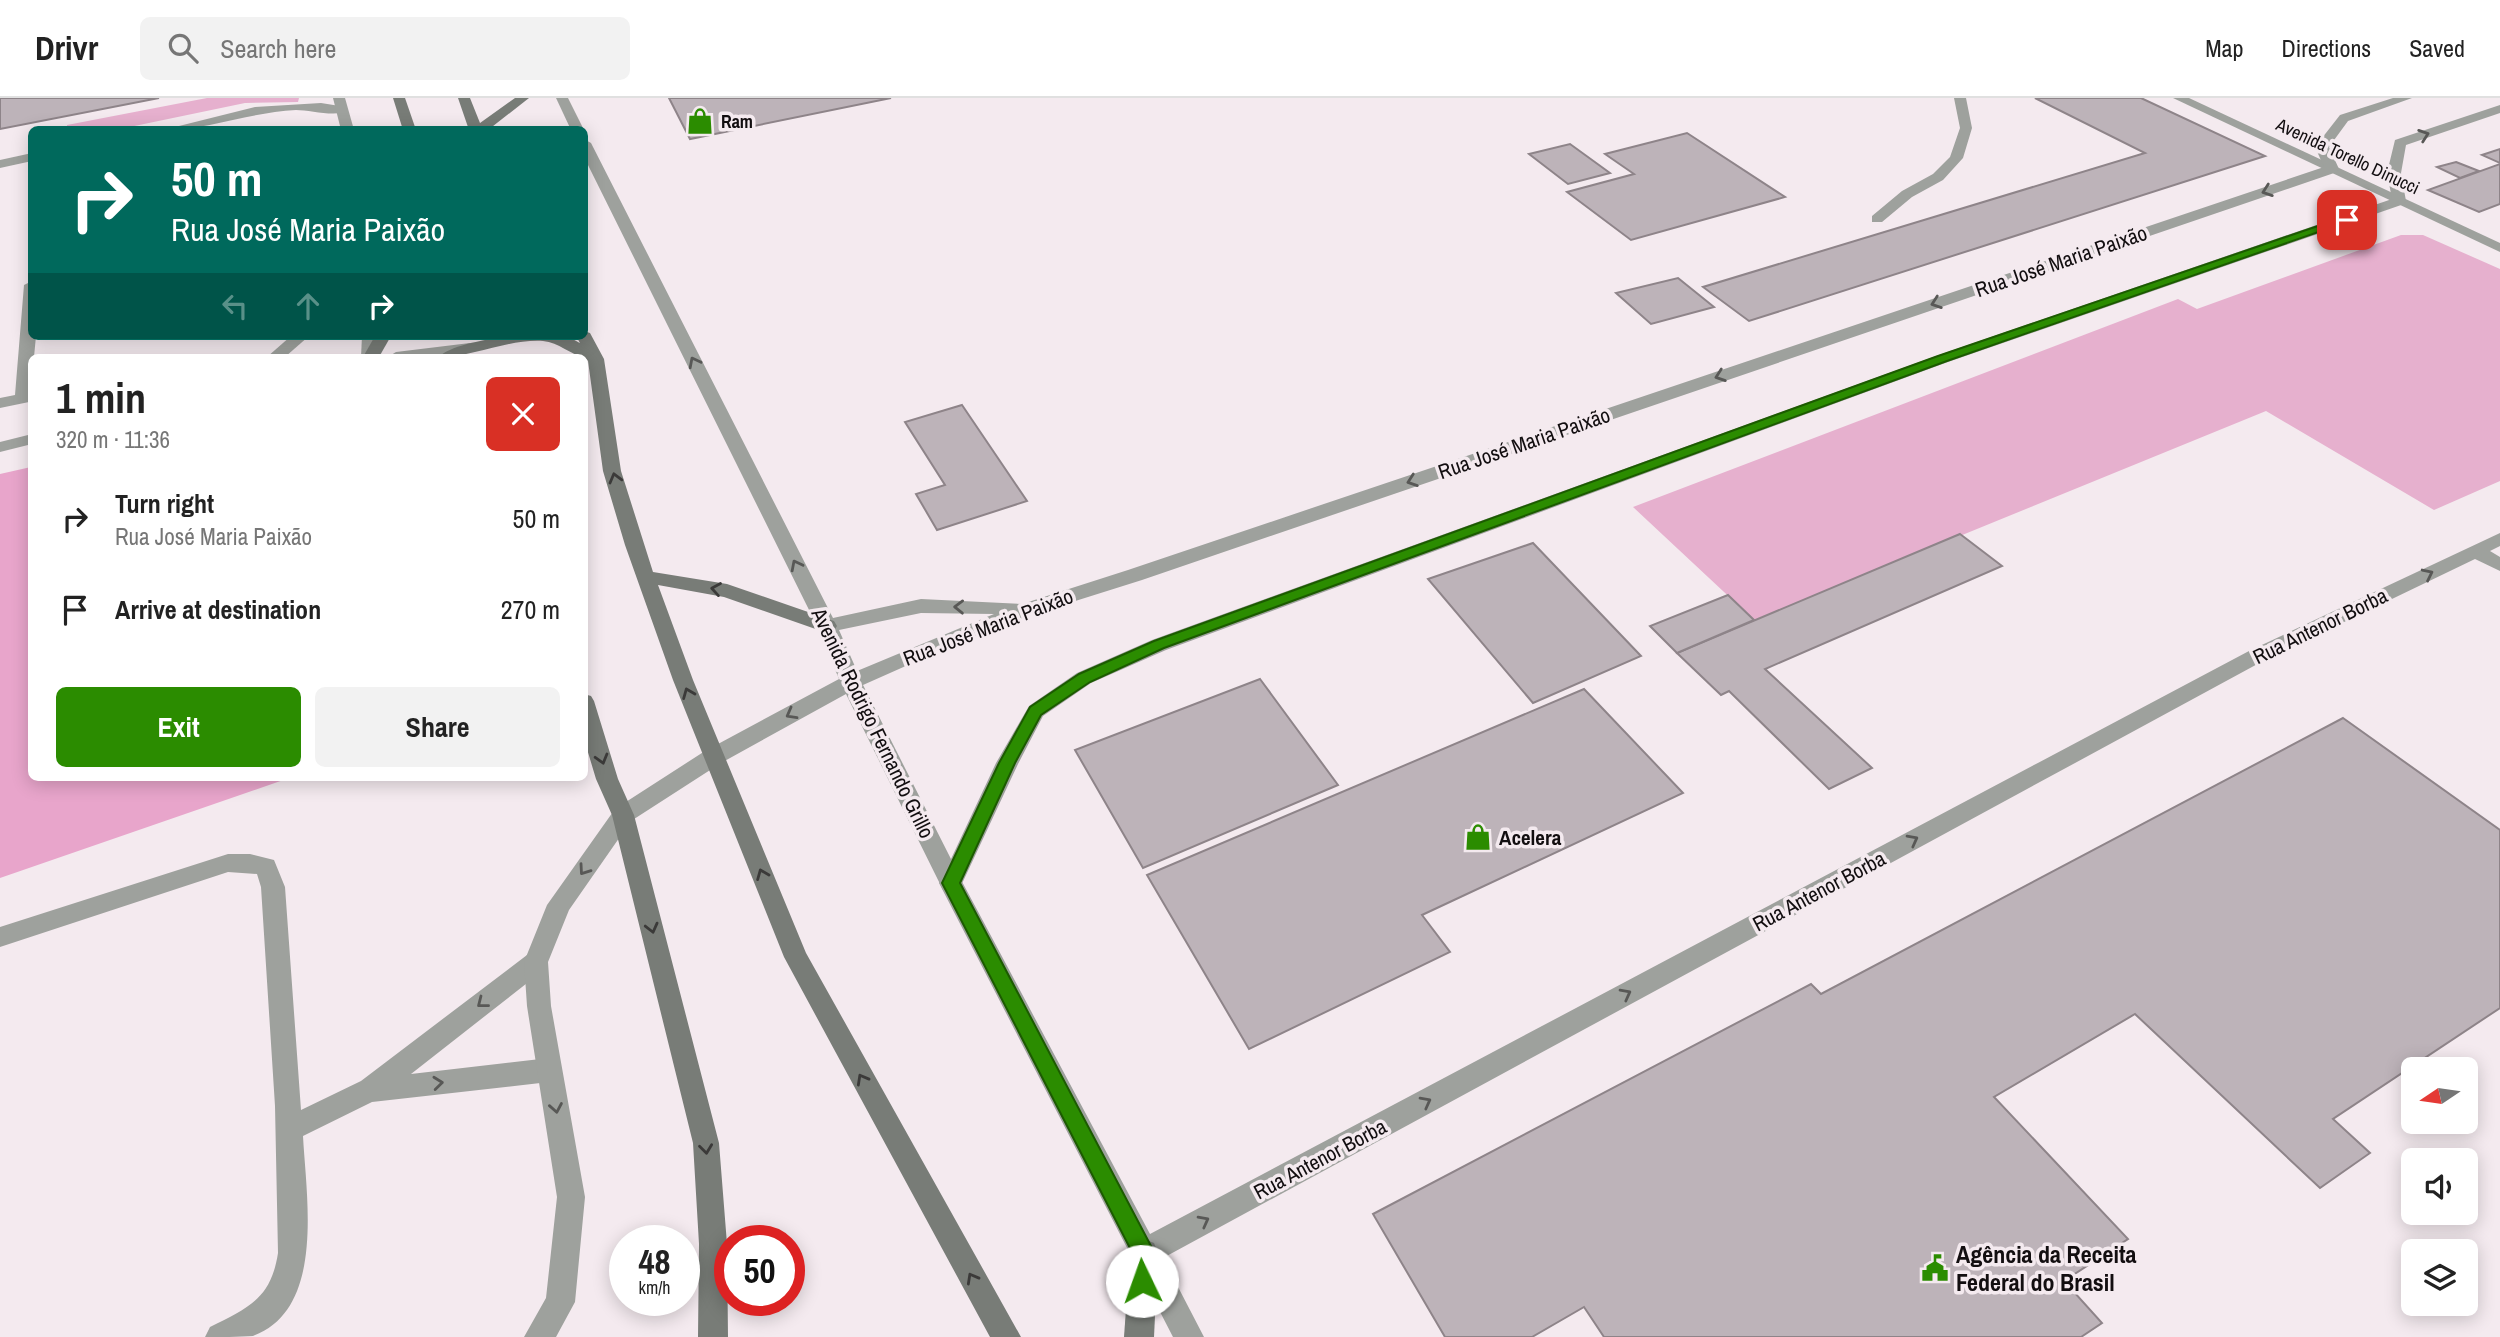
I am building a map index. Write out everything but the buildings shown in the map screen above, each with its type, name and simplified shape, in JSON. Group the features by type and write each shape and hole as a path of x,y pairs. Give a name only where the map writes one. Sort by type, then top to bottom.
{"main road":[{"path":"399,98 409,126"},
{"path":"464,98 475,126"},
{"path":"483,126 523,98"},
{"path":"455,354 470,348 512,340"},
{"path":"559,340 586,354"},
{"path":"586,340 596,359 612,471 634,545 713,757 796,957 1006,1337"},
{"path":"588,355 596,359"},
{"path":"647,577 727,591 827,626"},
{"path":"588,715 607,779 623,815 706,1143 713,1244 713,1337"},
{"path":"1139,1337 1144,1253"}],"street":[{"path":"562,98 576,126"},
{"path":"1877,219 1907,194 1938,177 1956,158 1966,128 1959,98"},
{"name":"Avenida Torello Dinucci","path":"2179,98 2500,248"},
{"path":"2332,169 2322,148 2344,118 2406,98"},
{"path":"190,126 287,107 341,104 347,126"},
{"path":"951,883 1007,763 1035,711 1084,678 1159,645 1929,363 2399,201 2394,173 2400,143 2500,108"},
{"name":"Avenida Rodrigo Fernando Grillo","path":"588,151 827,626 851,682 951,883 1189,1337"},
{"path":"0,164 28,159"},
{"name":"Rua José Maria Paixão","path":"623,815 713,757 851,682 1027,608 1148,570 2332,169"},
{"path":"0,403 23,398 28,335"},
{"path":"279,354 296,340"},
{"path":"421,354 470,348"},
{"path":"0,447 28,440"},
{"name":"Rua Antenor Borba","path":"1144,1253 2256,656 2500,539"},
{"path":"2476,551 2500,565"},
{"path":"827,626 921,606 1027,608"},
{"path":"539,1337 560,1302 571,1197 549,1070 536,962 559,905 623,815"},
{"path":"0,937 228,863 250,863 266,867 273,887 289,1129 292,1243 280,1296 252,1321 220,1337"},
{"path":"289,1129 370,1090 536,962"},
{"path":"370,1090 549,1070"}],"shaded area":[{"path":"207,98 299,98 298,102 245,103 134,126 67,125"},
{"path":"2401,235 2423,235 2500,269 2500,481 2434,510 2266,411 1754,620 1633,507 2178,299 2197,309"},
{"path":"28,468 28,781 280,781 0,878 0,474"}],"place":[{"name":"Ram","path":"700,121"},
{"name":"Acelera","path":"1478,837"},
{"name":"Agência da Receita Federal do Brasil","path":"1935,1268"}],"route":[{"path":"1142,1281 1144,1253 951,883 1007,763 1035,711 1084,678 1159,645 1942,359 2347,220"}]}
